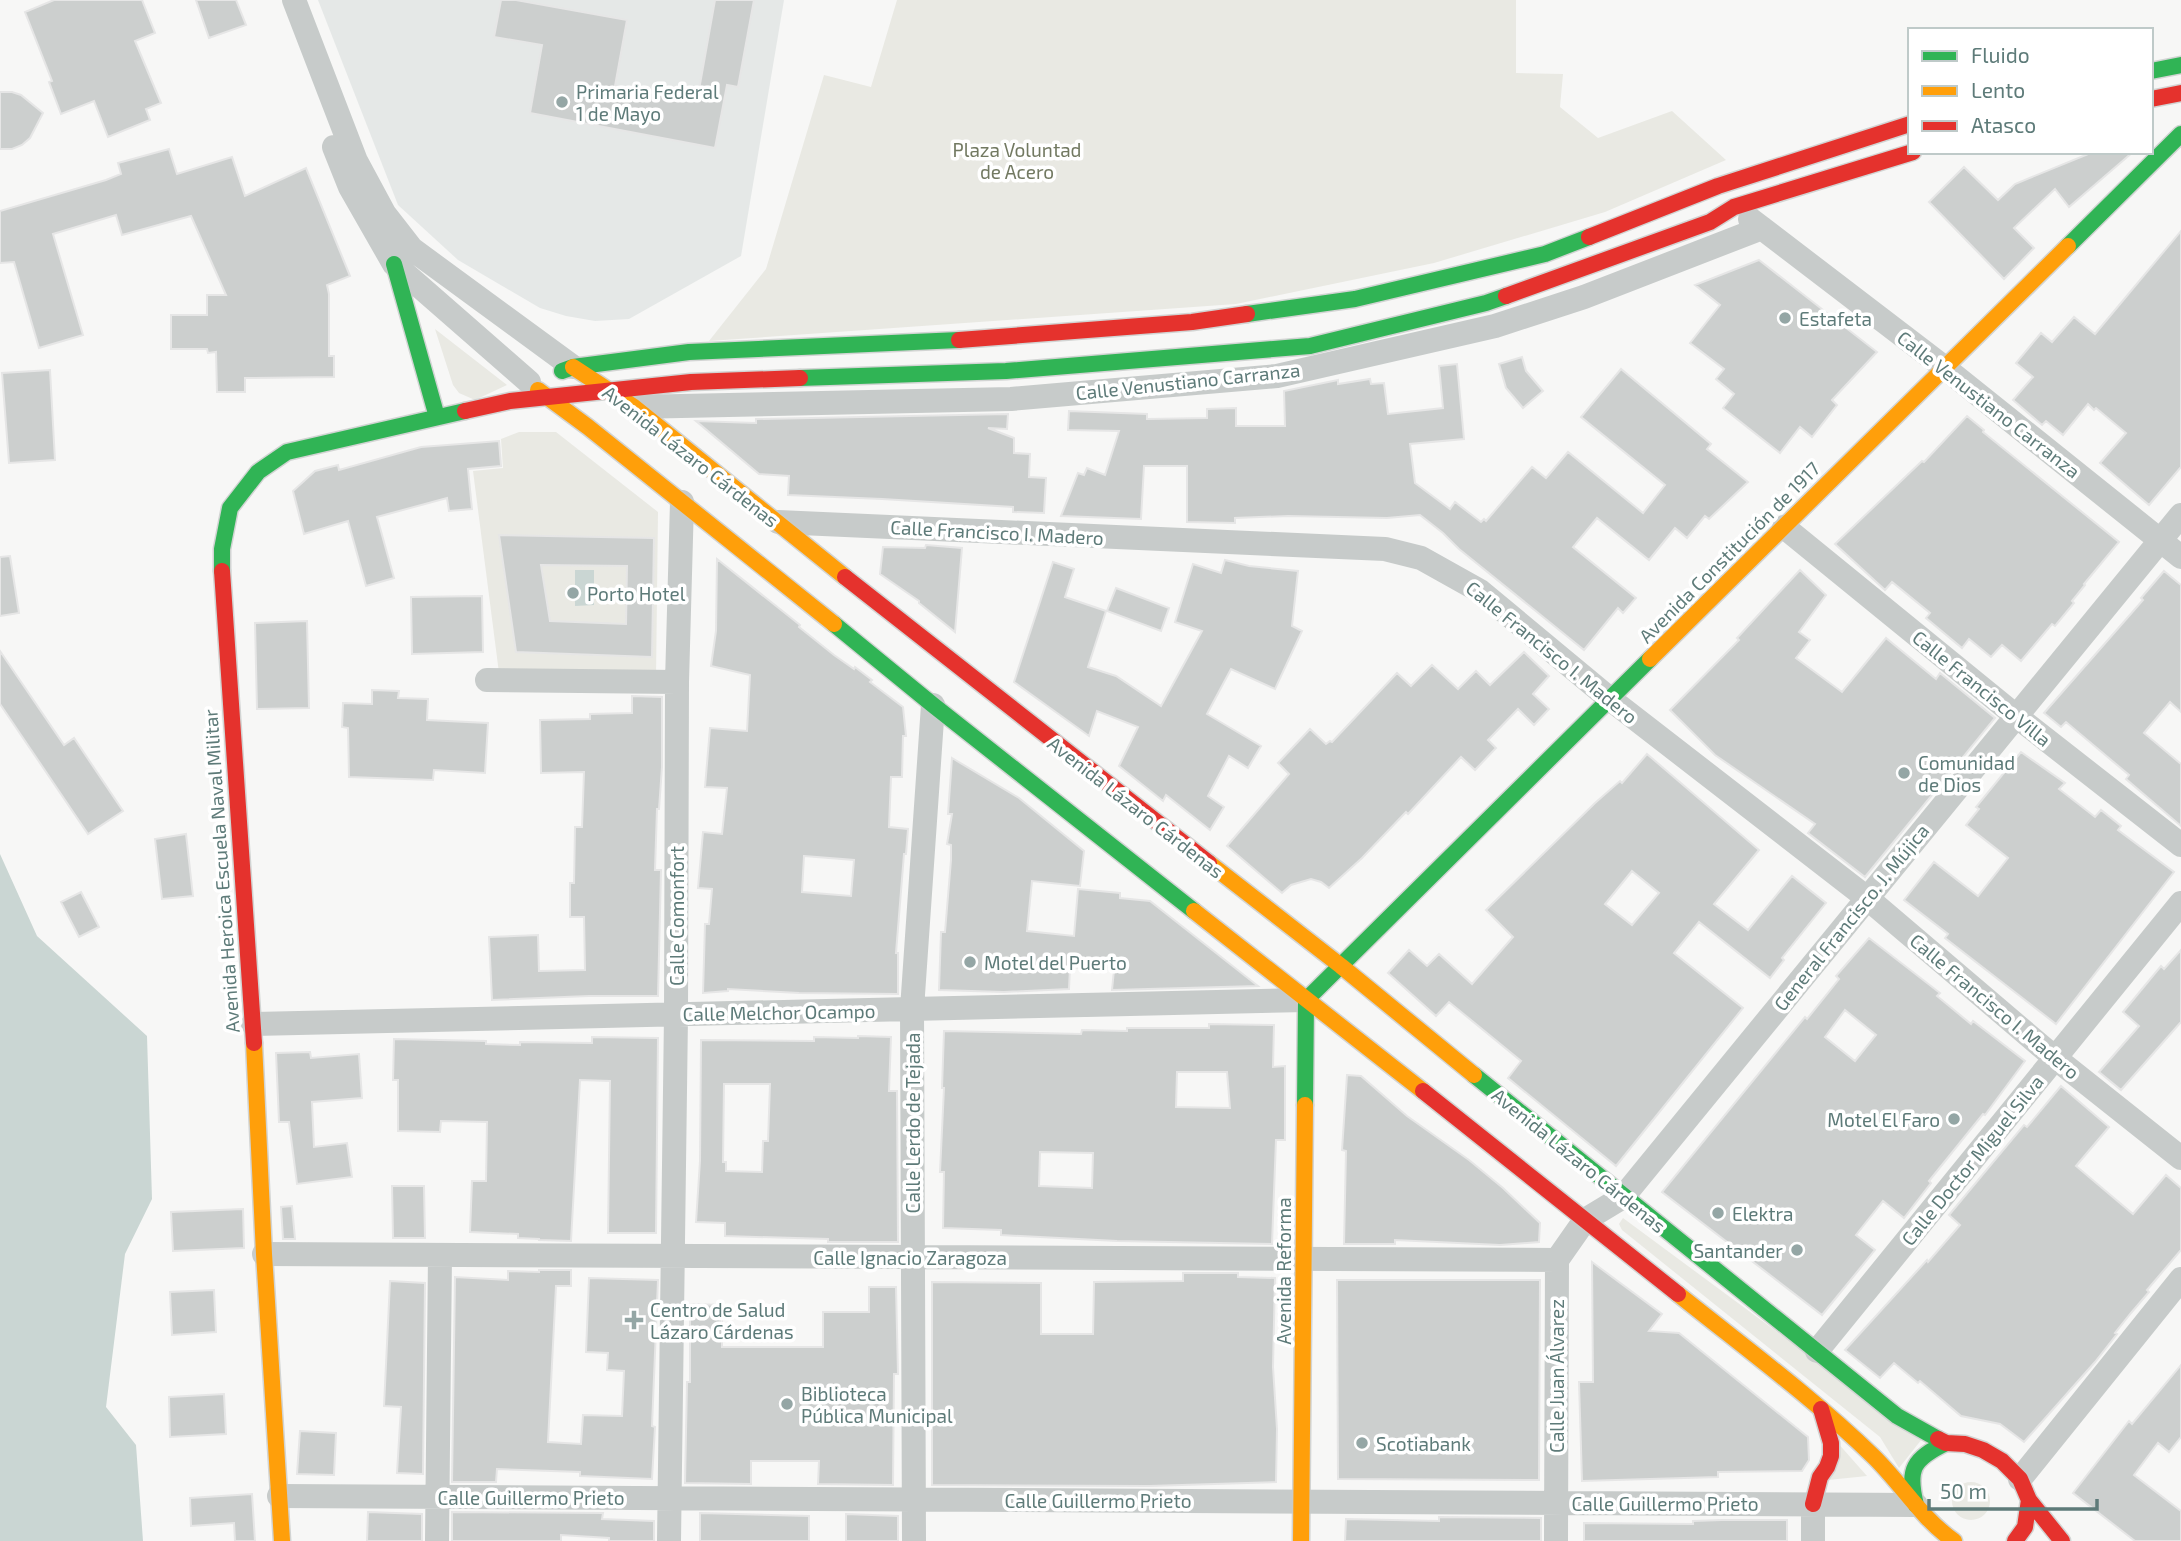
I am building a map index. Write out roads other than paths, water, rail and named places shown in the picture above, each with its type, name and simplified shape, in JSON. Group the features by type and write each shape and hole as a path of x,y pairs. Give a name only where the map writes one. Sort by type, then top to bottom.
{"main road":[{"path":"2153,71 2181,65"},
{"path":"2153,99 2181,93"},
{"path":"510,401 538,390 573,367 689,352 970,339 1178,323 1355,299 1545,254 1718,186 1908,125"},
{"name":"Avenida Constitución de 1917","path":"1306,1000 2181,134"},
{"path":"538,390 607,391 691,382 1006,371 1310,346 1486,303 1710,222 1734,207 1908,154"},
{"path":"394,264 437,417"},
{"name":"Avenida Lázaro Cárdenas","path":"573,367 634,407 778,522 924,649 1341,966 1623,1197 1897,1416 1946,1443 1965,1444 2003,1461 2062,1541"},
{"path":"538,390 905,674 933,705 1821,1409 1875,1458 1941,1533 1954,1541"},
{"name":"Avenida Heroica Escuela Naval Militar","path":"282,1541 253,1024 222,585 222,549 230,508 258,472 287,452 510,401 538,390"},
{"name":"Avenida Reforma","path":"1301,1541 1306,1000"},
{"path":"1813,1504 1820,1477 1831,1456 1831,1443 1821,1409"},
{"path":"1916,1505 1910,1482 1913,1468 1925,1453 1946,1443"},
{"path":"2015,1541 2024,1531 2028,1520 2025,1489"}],"street":[{"path":"276,0 350,187 394,264 538,390"},
{"name":"Avenida Lázaro Cárdenas","path":"294,0 356,161 384,213 412,249 573,367"},
{"name":"Calle Venustiano Carranza","path":"1718,186 1734,207 1945,368 2181,557"},
{"name":"Calle Venustiano Carranza","path":"634,407 1011,399 1277,376 1495,326 1584,297 1762,228"},
{"name":"Calle Comonfort","path":"669,1541 676,1015 677,682 682,502"},
{"name":"General Francisco. J. Mújica","path":"1585,1220 1623,1197 2181,515"},
{"name":"Calle Francisco I. Madero","path":"778,522 1385,549 1421,558 1479,591 1610,699 1867,898 2055,1058 2181,1158"},
{"name":"Calle Francisco Villa","path":"1784,527 2016,716 2181,845"},
{"path":"487,680 677,682"},
{"name":"Calle Lerdo de Tejada","path":"914,1541 912,1009 933,705"},
{"name":"Calle Doctor Miguel Silva","path":"1817,1351 2181,903"},
{"name":"Calle Melchor Ocampo","path":"253,1024 1306,1000"},
{"path":"1557,1260 1585,1220"},
{"name":"Calle Ignacio Zaragoza","path":"264,1254 1557,1260"},
{"path":"437,1541 440,1255"},
{"name":"Calle Juan Álvarez","path":"1556,1541 1557,1260"},
{"path":"2025,1489 2181,1279"},
{"name":"Calle Guillermo Prieto","path":"279,1496 1916,1505"},
{"path":"1813,1504 1813,1541"}],"place":[{"name":"Primaria Federal 1 de Mayo","path":"562,102"},
{"name":"Estafeta","path":"1785,318"},
{"name":"Porto Hotel","path":"573,593"},
{"name":"Comunidad de Dios","path":"1904,773"},
{"name":"Motel del Puerto","path":"970,962"},
{"name":"Motel El Faro","path":"1954,1119"},
{"name":"Elektra","path":"1718,1213"},
{"name":"Santander","path":"1797,1250"},
{"name":"Centro de Salud Lázaro Cárdenas","path":"634,1320"},
{"name":"Biblioteca Pública Municipal","path":"787,1404"},
{"name":"Scotiabank","path":"1362,1443"}],"park label":[{"name":"Plaza Voluntad de Acero","path":"1017,160"}]}
